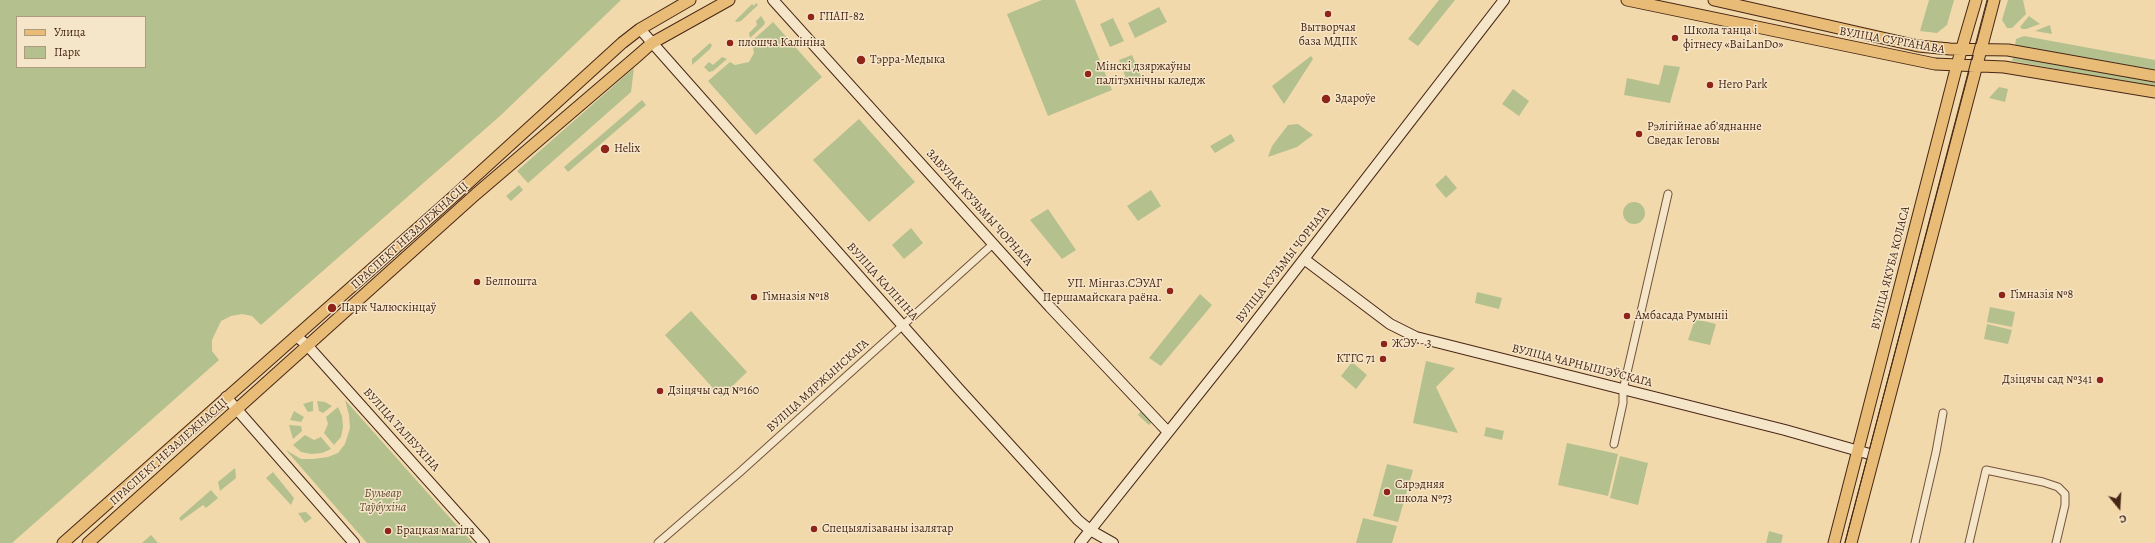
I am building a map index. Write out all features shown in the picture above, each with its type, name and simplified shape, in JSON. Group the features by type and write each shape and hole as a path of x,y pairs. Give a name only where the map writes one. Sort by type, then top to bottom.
{"main road":[{"name":"ПРАСПЕКТ НЕЗАЛЕЖНАСЦІ","path":"63,543 640,28 690,0"},
{"name":"ПРАСПЕКТ НЕЗАЛЕЖНАСЦІ","path":"88,543 479,192 652,43 729,0"},
{"name":"ЗАВУЛАК КУЗЬМЫ ЧОРНАГА","path":"773,0 993,244 1115,377 1168,432"},
{"name":"ВУЛІЦА КУЗЬМЫ ЧОРНАГА","path":"1080,543 1304,259 1504,0"},
{"name":"ВУЛІЦА СУРГАНАВА","path":"1626,0 1935,64 2018,68 2155,92"},
{"name":"ВУЛІЦА СУРГАНАВА","path":"1714,0 1918,46 2008,50 2155,76"},
{"name":"ВУЛІЦА ЯКУБА КОЛАСА","path":"1834,543 1956,65 1976,0"},
{"path":"1851,543 1994,0"},
{"name":"ВУЛІЦА КАЛІНІНА","path":"640,28 902,325 1069,510 1090,530 1113,543"},
{"name":"ВУЛІЦА ЧАРНЫШЭЎСКАГА","path":"1304,259 1390,324 1416,337 1873,455"},
{"name":"ВУЛІЦА ТАЛБУХІНА","path":"296,336 307,345 484,543"},
{"path":"226,397 354,543"}],"street":[{"path":"1614,444 1623,403 1623,390 1668,194"},
{"name":"ВУЛІЦА МЯРЖЫНСКАГА","path":"658,543 993,244"},
{"path":"1915,543 1936,452 1943,413"},
{"path":"1969,543 1986,470 2042,482 2058,487 2062,490 2065,494 2065,505 2056,543"}],"green space":[{"name":"Парк Чалюскінцаў","path":"0,0 621,0 500,116 261,325 252,316 242,314 231,316 221,321 212,340 212,351 219,360 12,543 0,543"},
{"path":"1042,0 1075,0 1112,90 1048,116 1007,14"},
{"path":"1439,0 1455,0 1418,46 1408,39"},
{"path":"1929,0 1954,0 1947,25 1937,33 1920,31"},
{"path":"2008,0 2023,0 2026,14 2012,28 2007,28 2002,20"},
{"path":"756,3 758,5 741,21 735,21 752,4 754,6"},
{"path":"1159,7 1167,22 1135,38 1128,23"},
{"path":"761,16 765,22 764,25 750,38 749,33 757,25 756,21"},
{"path":"2029,16 2040,24 2022,29 2020,27"},
{"path":"1113,18 1124,41 1110,47 1100,24"},
{"path":"773,22 822,77 756,135 708,81 730,62 735,65 749,62 754,53 752,41"},
{"path":"2050,25 2052,34 2035,31"},
{"path":"2024,36 2155,60 2155,70 2015,46 2016,39"},
{"path":"710,43 712,45 710,49 692,65 692,59"},
{"path":"1132,55 1143,81 1129,86 1119,60"},
{"path":"1311,56 1313,59 1284,104 1272,86"},
{"path":"722,57 727,59 713,71 709,72 704,67 709,62 713,65"},
{"path":"2013,57 2155,82 2155,87 2012,61"},
{"path":"1664,65 1680,67 1670,103 1624,95 1627,78 1659,85"},
{"path":"634,68 631,92 528,183 517,171"},
{"path":"1999,87 2008,89 2005,102 1989,98"},
{"path":"1513,89 1529,101 1519,116 1502,104"},
{"path":"642,100 646,105 568,172 564,167"},
{"path":"859,119 915,182 869,222 813,160"},
{"path":"1298,124 1313,135 1297,147 1268,157 1272,146 1288,125"},
{"path":"1231,134 1235,141 1215,153 1210,146"},
{"path":"1446,175 1457,188 1446,198 1435,185"},
{"path":"519,185 523,190 511,201 506,196"},
{"path":"1151,190 1161,206 1138,221 1127,206"},
{"path":"1634,202 1642,205 1645,213 1642,221 1634,224 1626,221 1623,213 1626,205"},
{"path":"1048,209 1076,250 1062,259 1030,220"},
{"path":"911,228 923,243 904,259 892,245"},
{"path":"1477,292 1502,298 1499,309 1475,303"},
{"path":"1200,294 1212,305 1161,366 1149,358"},
{"path":"1990,307 2015,312 2012,327 1987,322"},
{"path":"691,311 747,372 721,397 665,335"},
{"path":"1695,319 1716,324 1710,345 1688,340"},
{"path":"1987,324 2012,330 2008,344 1984,339"},
{"path":"1426,361 1455,368 1436,387 1458,433 1413,423"},
{"path":"1352,362 1367,375 1356,389 1341,376"},
{"name":"Бульвар Таўбухіна","path":"345,400 473,543 367,543 286,450 301,459 328,457 338,453 345,444 350,428 349,415"},
{"path":"313,401 313,411 308,412 303,404"},
{"path":"317,401 325,402 332,406 323,413 319,411"},
{"path":"338,407 342,416 343,427 341,437 334,445 324,433 328,424 326,417"},
{"path":"294,411 304,417 301,422 290,420"},
{"path":"1141,411 1152,422 1149,425 1138,415"},
{"path":"289,425 301,426 302,431 293,439"},
{"path":"1486,427 1504,431 1502,440 1484,436"},
{"path":"305,435 314,440 321,437 331,449 322,453 311,454 301,452 293,445"},
{"path":"1567,443 1618,454 1608,496 1558,485"},
{"path":"1620,456 1648,463 1638,505 1610,498"},
{"path":"1387,464 1413,470 1398,522 1373,516"},
{"path":"235,468 236,478 220,491 218,482"},
{"path":"273,472 294,498 291,505 266,478"},
{"path":"211,490 218,498 206,508 203,505 181,521 179,518"},
{"path":"306,512 312,518 305,523 298,513"},
{"path":"1363,518 1397,526 1392,543 1356,543"},
{"path":"1769,531 1783,535 1781,543 1766,543"},
{"path":"151,535 158,543 142,543"}],"tram line":[{"path":"1845,543 1987,0"}],"place":[{"name":"Вытворчая база МДПК","path":"1328,14"},
{"name":"ГПАП-82","path":"811,17"},
{"name":"Школа танца і фітнесу «BaiLanDo»","path":"1675,38"},
{"name":"плошча Калініна","path":"730,43"},
{"name":"Тэрра-Медыка","path":"861,60"},
{"name":"Мінскі дзяржаўны палітэхнічны каледж","path":"1088,74"},
{"name":"Hero Park","path":"1710,85"},
{"name":"Здароўе","path":"1326,99"},
{"name":"Рэлігійнае абʼяднанне Сведак Іеговы","path":"1639,134"},
{"name":"Helix","path":"605,149"},
{"name":"Белпошта","path":"477,282"},
{"name":"УП. Мінгаз.СЭУАГ Першамайскага раёна.","path":"1170,291"},
{"name":"Гімназія №8","path":"2002,295"},
{"name":"Гімназія №18","path":"754,297"},
{"name":"Парк Чалюскінцаў","path":"332,308"},
{"name":"Амбасада Румыніі","path":"1627,316"},
{"name":"ЖЭУ - 3","path":"1384,344"},
{"name":"КТГС 71","path":"1383,359"},
{"name":"Дзіцячы сад №341","path":"2100,380"},
{"name":"Дзіцячы сад №160","path":"660,391"},
{"name":"Сярэдняя школа №73","path":"1387,492"},
{"name":"Спецыялізаваны ізалятар","path":"814,529"},
{"name":"Брацкая магіла","path":"388,531"}]}
